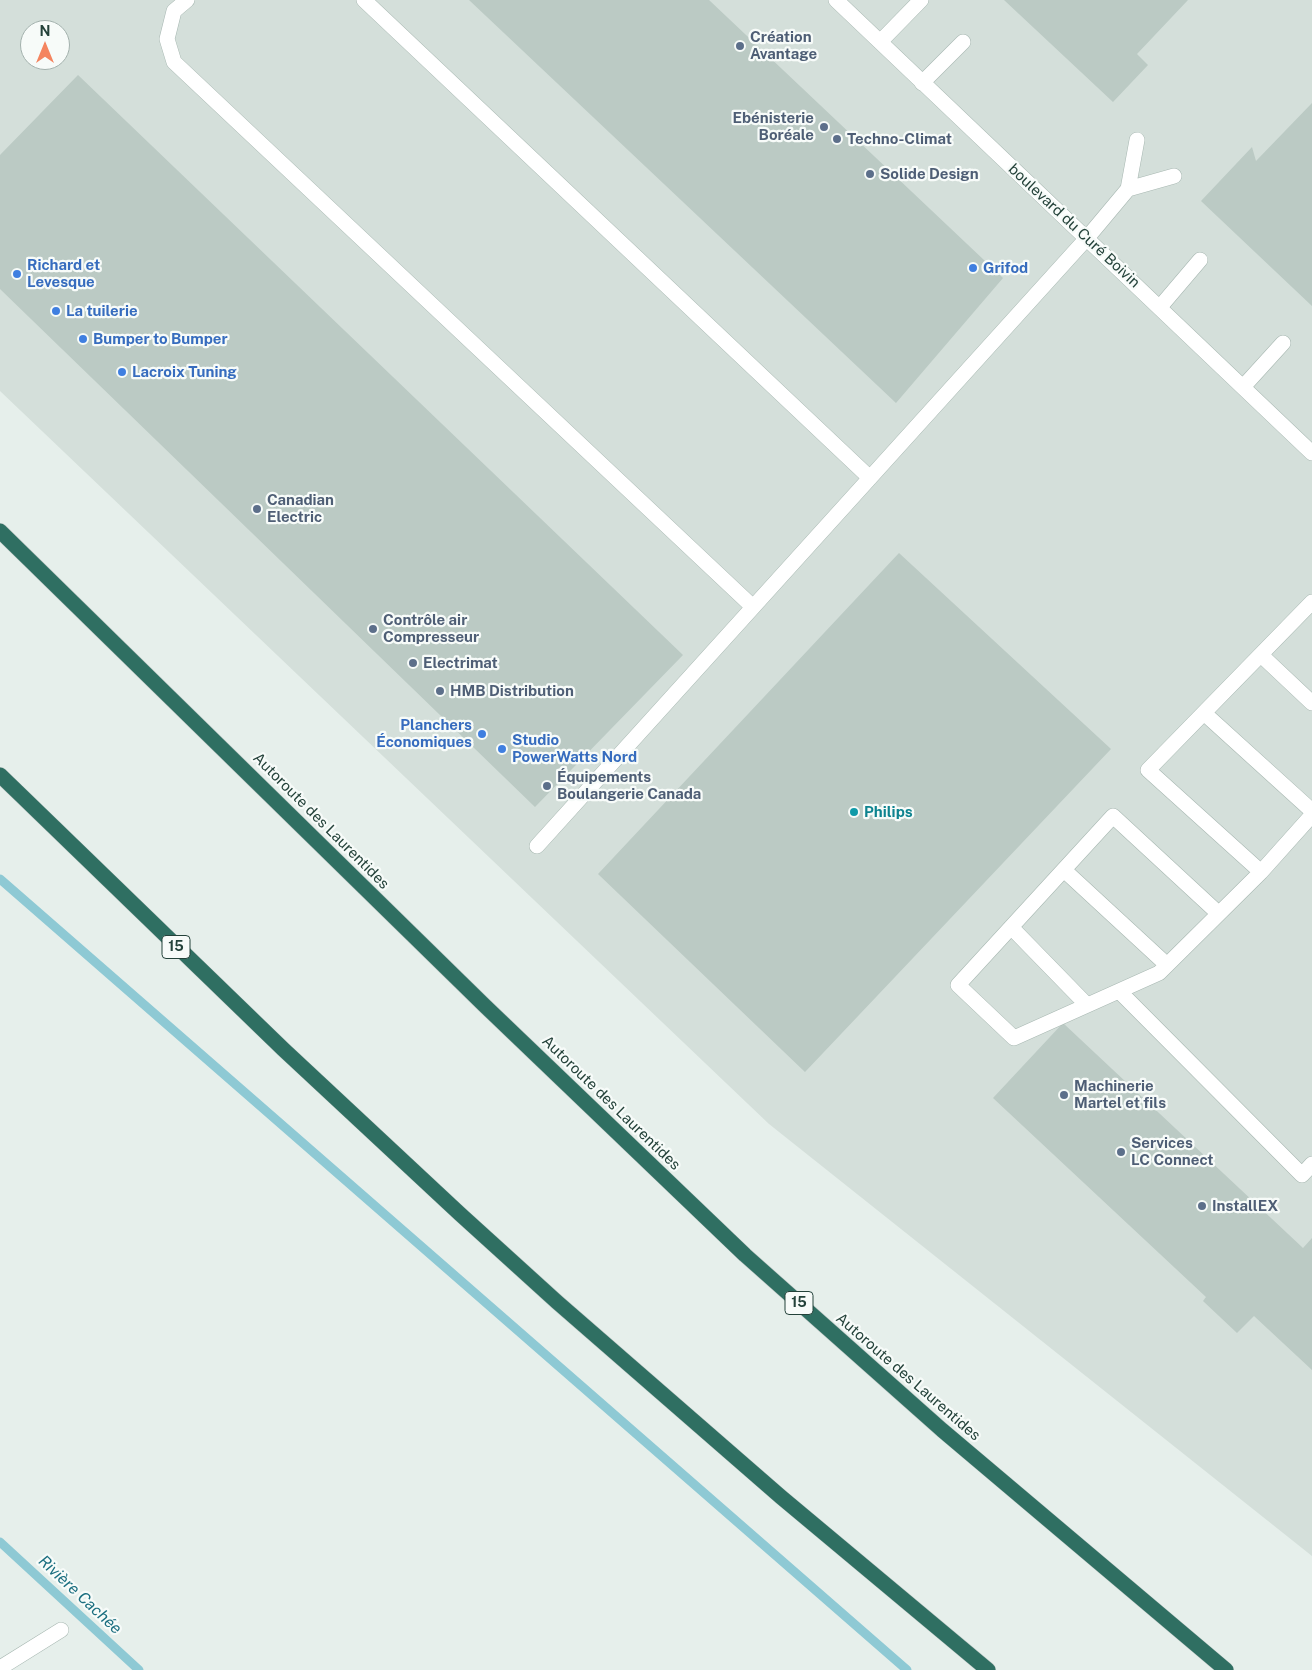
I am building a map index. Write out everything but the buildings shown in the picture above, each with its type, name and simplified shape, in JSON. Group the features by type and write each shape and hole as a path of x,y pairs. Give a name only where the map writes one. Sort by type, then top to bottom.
{"highway":[{"name":"Autoroute des Laurentides","path":"0,531 484,1005 745,1255 949,1436 1226,1670"},
{"name":"15","path":"0,775 268,1036 466,1220 781,1497 988,1670"}],"street":[{"path":"187,0 174,11 167,39 174,62 753,607"},
{"path":"364,0 870,478"},
{"name":"boulevard du Curé Boivin","path":"836,0 1244,387 1310,447"},
{"path":"880,42 921,0"},
{"path":"922,83 963,42"},
{"path":"537,846 1087,238 1128,189 1137,140"},
{"path":"1128,189 1174,176"},
{"path":"1160,307 1200,260"},
{"path":"1244,387 1283,343"},
{"path":"1261,872 1148,770 1312,602"},
{"path":"1261,655 1312,703"},
{"path":"1204,712 1312,810"},
{"path":"1218,913 1113,816 958,985 1014,1038 1159,973 1261,872 1312,816"},
{"path":"1064,870 1167,966"},
{"path":"1011,927 1087,1005"},
{"path":"1119,991 1302,1175 1312,1164"},
{"path":"0,1668 61,1630"}],"shaded area":[{"path":"0,0 1312,0 1312,1556 769,1124 0,391"}],"waterway":[{"path":"0,879 907,1670"},
{"name":"Rivière Cachée","path":"0,1542 139,1670"}],"place":[{"name":"Création Avantage","path":"740,46"},
{"name":"Ebénisterie Boréale","path":"824,127"},
{"name":"Techno-Climat","path":"837,139"},
{"name":"Solide Design","path":"870,174"},
{"name":"Grifod","path":"973,268"},
{"name":"Richard et Levesque","path":"17,274"},
{"name":"La tuilerie","path":"56,311"},
{"name":"Bumper to Bumper","path":"83,339"},
{"name":"Lacroix Tuning","path":"122,372"},
{"name":"Canadian Electric","path":"257,509"},
{"name":"Contrôle air Compresseur","path":"373,629"},
{"name":"Electrimat","path":"413,663"},
{"name":"HMB Distribution","path":"440,691"},
{"name":"Planchers Économiques","path":"482,734"},
{"name":"Studio PowerWatts Nord","path":"502,749"},
{"name":"Équipements Boulangerie Canada","path":"547,786"},
{"name":"Philips","path":"854,812"},
{"name":"Machinerie Martel et fils","path":"1064,1095"},
{"name":"Services LC Connect","path":"1121,1152"},
{"name":"InstallEX","path":"1202,1206"}]}
